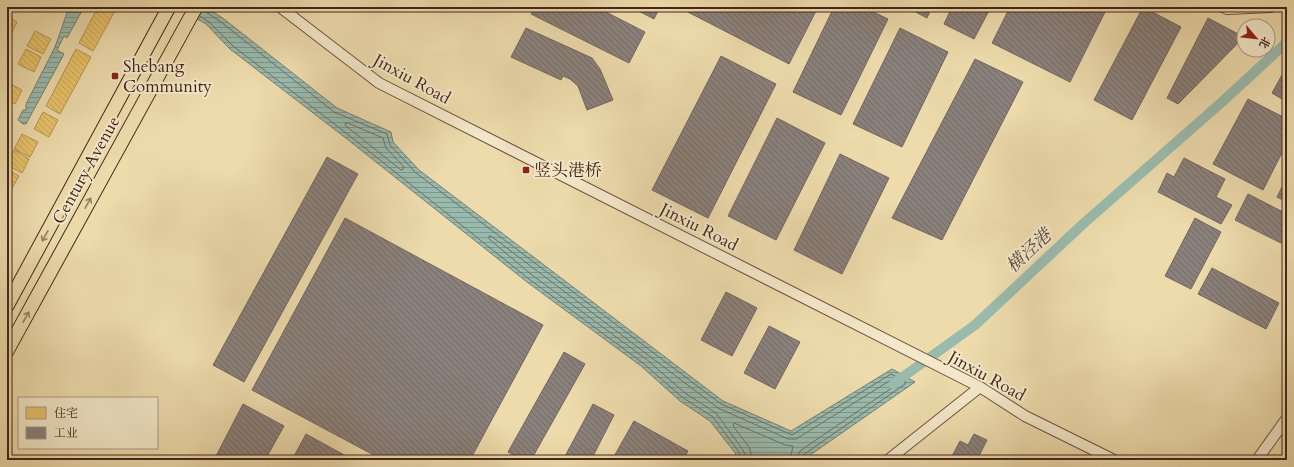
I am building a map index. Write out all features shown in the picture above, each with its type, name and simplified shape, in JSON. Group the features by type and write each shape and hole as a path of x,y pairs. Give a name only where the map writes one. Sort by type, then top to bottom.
{"main road":[{"name":"Century Avenue","path":"7,351 196,7"},
{"name":"Century Avenue","path":"9,297 167,12"}],"street":[{"name":"Jinxiu Road","path":"280,7 379,83 905,349 980,388 1025,416 1114,460"},
{"path":"1223,7 1227,9 1271,7"},
{"path":"888,460 980,388"},
{"path":"1257,460 1287,418"}],"water":[{"path":"69,7 84,7 67,38 64,36 57,50 64,54 26,124 23,124 18,120 23,110 26,110 26,104 55,47"},
{"path":"177,7 206,7 224,19 337,108 391,132 393,142 419,170 723,401 791,431 892,369 915,382 803,460 730,460 736,454 710,421 680,401 641,366 527,282 347,139 230,49 206,24"}],"building: 住宅":[{"path":"14,7 25,7 23,12"},
{"path":"98,7 117,7 93,51 79,43"},
{"path":"7,16 17,22 10,36 7,35"},
{"path":"35,31 51,39 43,54 27,46"},
{"path":"26,49 41,57 34,72 18,64"},
{"path":"76,49 91,57 60,114 46,106"},
{"path":"7,82 22,90 15,104 7,100"},
{"path":"7,106 12,109 7,119"},
{"path":"43,112 58,120 49,137 34,129"},
{"path":"22,134 38,142 30,157 14,149"},
{"path":"14,150 29,159 22,173 7,165"},
{"path":"7,169 19,176 11,190 7,188"}],"building: 工业":[{"path":"535,7 596,7 645,32 629,63 531,14"},
{"path":"631,7 660,7 654,19"},
{"path":"684,7 812,7 817,9 789,64 682,9"},
{"path":"834,7 863,7 888,19 841,115 793,92"},
{"path":"906,7 932,7 927,18"},
{"path":"952,7 991,7 974,39 944,24"},
{"path":"1010,7 1094,7 1105,12 1070,82 992,43"},
{"path":"1143,7 1181,27 1132,120 1094,100"},
{"path":"1208,18 1236,33 1236,45 1178,104 1167,98"},
{"path":"526,28 592,58 600,69 613,100 587,110 578,86 570,79 563,76 561,80 511,57"},
{"path":"900,28 948,52 902,147 853,124"},
{"path":"721,56 776,84 708,218 652,190"},
{"path":"975,59 1023,82 942,240 892,218"},
{"path":"1287,66 1287,102 1272,93"},
{"path":"1248,99 1287,119 1287,143 1263,190 1213,164"},
{"path":"777,118 825,143 776,240 728,216"},
{"path":"840,154 889,178 842,274 794,250"},
{"path":"327,157 358,174 244,382 213,365"},
{"path":"1184,158 1225,179 1216,197 1232,205 1221,224 1158,192 1167,173 1174,177"},
{"path":"1287,177 1287,202 1277,197"},
{"path":"1248,194 1287,214 1287,246 1235,220"},
{"path":"345,218 543,325 470,460 383,460 252,390"},
{"path":"1195,218 1221,232 1191,289 1165,276"},
{"path":"1212,268 1279,303 1266,329 1198,294"},
{"path":"726,292 757,308 732,356 701,340"},
{"path":"769,326 800,342 775,389 744,373"},
{"path":"564,352 585,364 531,460 522,460 508,452"},
{"path":"243,404 284,426 265,460 214,460"},
{"path":"593,404 614,415 591,460 563,460"},
{"path":"634,421 688,451 683,460 612,460"},
{"path":"306,434 346,456 344,460 292,460"},
{"path":"974,434 987,440 977,460 950,460 960,441 968,445"}],"waterway":[{"name":"横泾港","path":"893,384 975,325 1083,224 1222,102 1287,42"}],"place":[{"name":"Shebang Community","path":"115,76"},
{"name":"竖头港桥","path":"526,170"}]}
